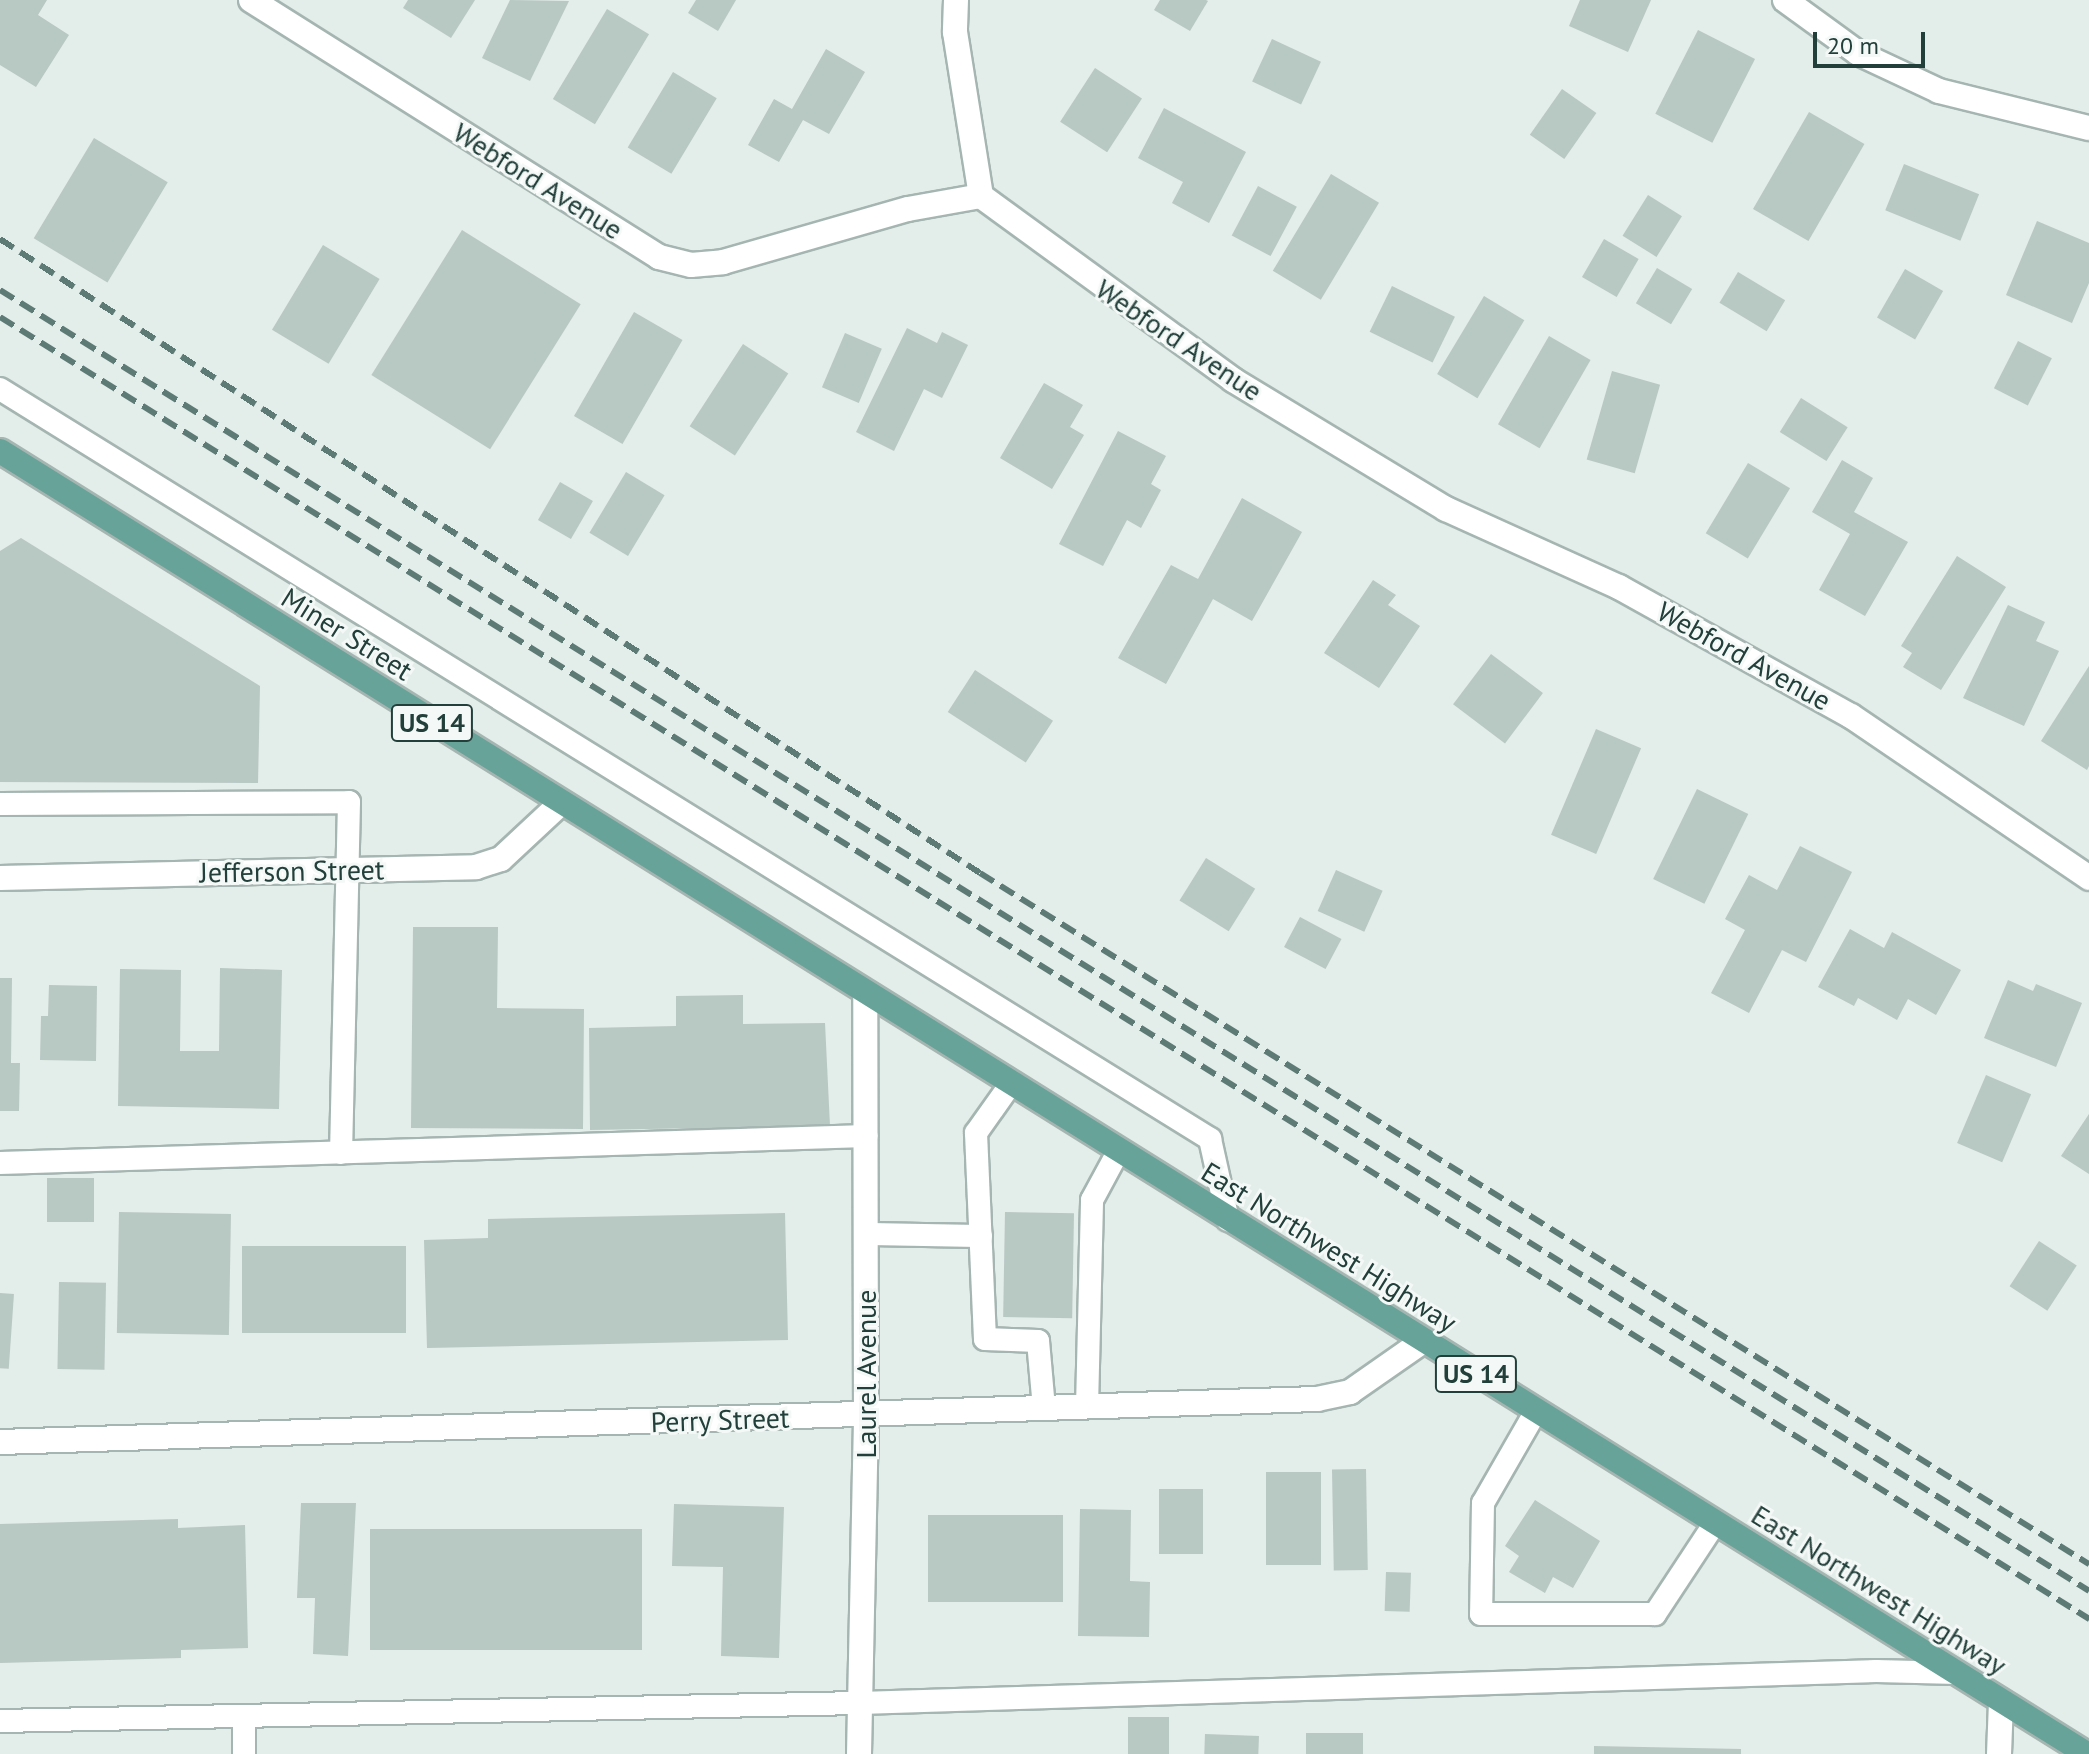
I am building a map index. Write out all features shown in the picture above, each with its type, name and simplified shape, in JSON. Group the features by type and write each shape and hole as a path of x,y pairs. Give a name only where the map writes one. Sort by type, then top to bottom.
{"main road":[{"name":"Miner Street","path":"0,451 865,995"},
{"name":"East Northwest Highway","path":"865,995 2087,1754"}],"street":[{"name":"Webford Avenue","path":"251,0 659,257 691,265 723,262 908,209 981,196 1233,380 1446,509 1619,587 1851,716 2089,878"},
{"path":"956,0 955,32 981,196"},
{"path":"1785,0 1858,53 1939,91 2089,128"},
{"name":"Jefferson Street","path":"0,878 476,867 501,859 560,804"},
{"name":"Laurel Avenue","path":"859,1754 866,1415 865,995"},
{"name":"Perry Street","path":"0,1442 866,1415 1339,1395 1350,1392 1423,1341"},
{"path":"1999,1754 2001,1701"}],"lane":[{"path":"0,389 1210,1139 1228,1220"},
{"path":"0,804 349,802 341,1153"},
{"path":"1010,1085 976,1133 985,1339 1038,1341 1044,1408"},
{"path":"0,1163 867,1136"},
{"path":"1087,1407 1092,1200 1118,1152"},
{"path":"867,1234 981,1236"},
{"path":"1536,1411 1483,1503 1481,1614 1655,1614 1715,1523"},
{"path":"0,1721 860,1703 1786,1674 1957,1673"},
{"path":"244,1716 244,1754"}],"building":[{"path":"0,0 47,0 38,15 69,35 36,87 0,65"},
{"path":"408,0 475,0 451,38 403,8"},
{"path":"510,0 569,1 530,81 482,58"},
{"path":"696,0 736,0 718,31 688,13"},
{"path":"1160,0 1208,1 1190,31 1154,10"},
{"path":"1580,0 1651,0 1628,52 1569,26"},
{"path":"607,9 649,34 595,124 553,99"},
{"path":"1698,30 1755,59 1712,143 1655,114"},
{"path":"1272,39 1321,62 1301,104 1252,82"},
{"path":"826,49 865,72 829,134 803,120 779,162 748,145 774,99 792,109"},
{"path":"1095,68 1142,98 1107,152 1060,122"},
{"path":"673,72 717,98 671,174 628,147"},
{"path":"1562,89 1596,113 1564,159 1530,135"},
{"path":"1164,108 1246,152 1209,223 1172,203 1183,182 1138,158"},
{"path":"1809,112 1864,144 1808,241 1753,209"},
{"path":"94,138 168,182 107,283 34,238"},
{"path":"1904,164 1979,194 1960,241 1885,210"},
{"path":"1331,174 1379,203 1321,300 1273,271"},
{"path":"1258,186 1297,207 1271,256 1232,235"},
{"path":"1648,195 1682,216 1656,257 1623,236"},
{"path":"2037,221 2089,243 2089,283 2072,323 2006,295"},
{"path":"462,230 581,304 490,449 371,375"},
{"path":"1604,239 1639,259 1617,297 1582,277"},
{"path":"323,245 380,279 329,364 272,330"},
{"path":"1657,268 1692,289 1671,324 1636,303"},
{"path":"1905,269 1943,291 1915,339 1877,317"},
{"path":"1738,272 1785,300 1767,331 1719,303"},
{"path":"1392,286 1455,317 1433,363 1370,332"},
{"path":"1484,296 1524,320 1477,398 1437,374"},
{"path":"634,312 682,340 622,444 574,416"},
{"path":"907,328 937,343 942,332 968,345 942,398 924,389 894,451 856,432"},
{"path":"845,333 882,349 859,403 822,387"},
{"path":"1549,336 1591,360 1540,448 1498,424"},
{"path":"2018,341 2052,358 2028,405 1994,388"},
{"path":"743,344 788,373 735,456 690,426"},
{"path":"1612,371 1660,385 1635,473 1587,459"},
{"path":"1044,383 1083,405 1070,427 1084,435 1052,489 1000,458"},
{"path":"1801,398 1848,427 1826,461 1780,432"},
{"path":"1118,431 1166,456 1151,484 1161,490 1141,528 1127,520 1103,566 1059,544"},
{"path":"1842,460 1873,478 1854,512 1908,542 1865,616 1819,590 1850,534 1812,512"},
{"path":"1748,463 1790,488 1748,559 1706,533"},
{"path":"626,472 665,495 628,556 589,533"},
{"path":"560,482 593,501 571,539 538,520"},
{"path":"1242,498 1302,532 1252,621 1213,599 1166,684 1118,658 1171,565 1198,579"},
{"path":"21,538 260,686 258,783 0,782 0,551"},
{"path":"1957,556 2006,587 1941,690 1903,667 1912,653 1901,646"},
{"path":"1373,580 1396,595 1388,605 1420,626 1379,688 1324,653"},
{"path":"2008,605 2045,622 2036,641 2059,651 2024,726 1963,698"},
{"path":"1491,654 1543,693 1505,743 1453,704"},
{"path":"2089,666 2089,766 2087,770 2041,741"},
{"path":"975,670 1053,721 1026,763 948,712"},
{"path":"1596,729 1641,748 1596,854 1551,835"},
{"path":"1697,789 1748,814 1704,904 1653,879"},
{"path":"1800,846 1852,872 1806,962 1782,950 1749,1013 1711,993 1745,930 1725,919 1749,875 1777,890"},
{"path":"1206,858 1255,889 1229,931 1180,900"},
{"path":"1336,870 1383,891 1364,932 1318,911"},
{"path":"1300,917 1341,939 1326,969 1284,947"},
{"path":"413,927 498,927 497,1008 584,1009 583,1129 411,1128"},
{"path":"1850,929 1884,948 1892,932 1961,970 1936,1015 1908,999 1897,1020 1858,998 1854,1006 1818,987"},
{"path":"220,968 282,970 279,1109 118,1106 120,969 181,970 180,1051 219,1051"},
{"path":"0,978 12,978 11,1063 20,1063 19,1111 0,1111"},
{"path":"2008,980 2033,991 2036,984 2082,1003 2056,1067 1984,1038"},
{"path":"49,985 97,986 96,1061 40,1060 41,1016 48,1016"},
{"path":"743,995 743,1024 825,1023 830,1126 590,1130 589,1028 676,1026 676,996"},
{"path":"1986,1075 2031,1094 2002,1162 1957,1143"},
{"path":"2089,1114 2089,1174 2061,1156"},
{"path":"47,1178 94,1178 94,1222 47,1222"},
{"path":"119,1212 231,1214 229,1335 117,1333"},
{"path":"1005,1212 1074,1213 1072,1318 1003,1317"},
{"path":"785,1213 788,1340 427,1348 424,1240 488,1238 488,1219"},
{"path":"2039,1241 2077,1266 2047,1311 2010,1286"},
{"path":"242,1246 406,1246 406,1333 242,1333"},
{"path":"59,1282 106,1283 104,1370 57,1369"},
{"path":"0,1293 14,1294 9,1369 0,1368"},
{"path":"1366,1469 1368,1570 1334,1571 1332,1470"},
{"path":"1266,1472 1321,1472 1321,1565 1266,1565"},
{"path":"1159,1489 1203,1489 1203,1554 1159,1554"},
{"path":"1535,1500 1600,1541 1573,1588 1553,1577 1545,1593 1509,1572 1519,1556 1505,1546"},
{"path":"301,1503 356,1503 348,1656 313,1654 315,1598 297,1598"},
{"path":"674,1504 784,1507 779,1658 721,1656 723,1567 672,1566"},
{"path":"1080,1509 1131,1510 1130,1581 1150,1582 1149,1637 1078,1636"},
{"path":"928,1515 1063,1515 1063,1602 928,1602"},
{"path":"178,1519 178,1528 245,1525 248,1648 181,1650 181,1658 0,1663 0,1524"},
{"path":"370,1529 642,1529 642,1650 370,1650"},
{"path":"1386,1572 1411,1573 1410,1612 1385,1611"},
{"path":"1128,1717 1169,1717 1169,1754 1128,1754"},
{"path":"1306,1733 1363,1733 1363,1754 1306,1754"},
{"path":"1205,1734 1259,1736 1258,1754 1204,1754"},
{"path":"1594,1746 1741,1749 1741,1754 1594,1754"}],"railway":[{"path":"0,239 980,873 2089,1564"},
{"path":"0,290 2089,1591"},
{"path":"0,317 2089,1619"}]}
